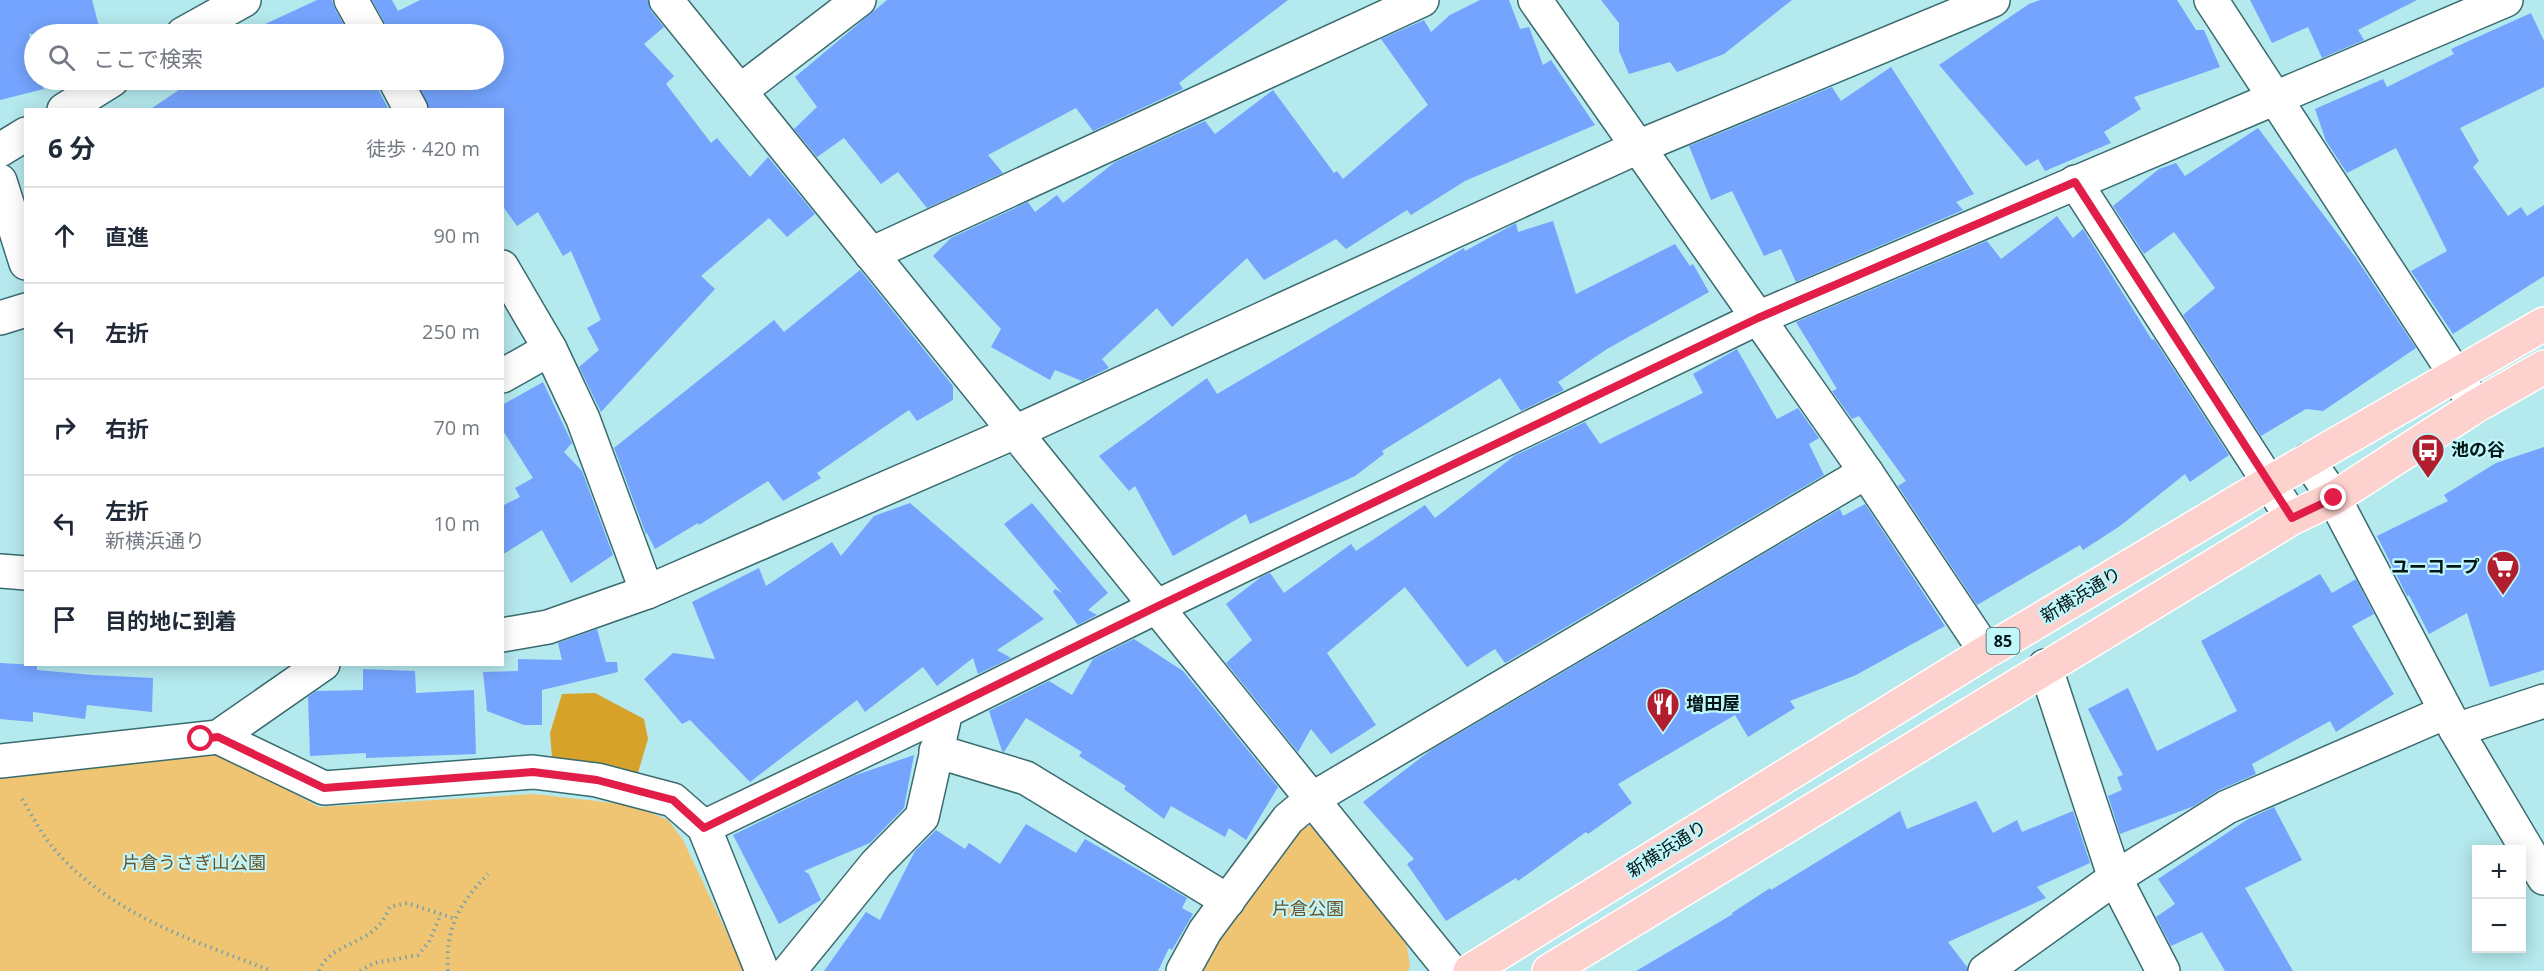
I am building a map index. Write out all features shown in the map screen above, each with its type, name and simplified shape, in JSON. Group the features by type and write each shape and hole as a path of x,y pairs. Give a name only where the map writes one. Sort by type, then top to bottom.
{"main road":[{"name":"新横浜通り","path":"1470,971 1986,652 2308,460 2544,324"},
{"name":"85","path":"1549,971 2045,666 2292,518 2334,498 2476,406 2544,367"}],"street":[{"path":"201,24 244,0"},
{"path":"351,0 364,24"},
{"path":"666,0 1451,971"},
{"path":"740,91 859,0"},
{"path":"871,254 1422,0"},
{"path":"1535,0 1866,472 1986,652"},
{"path":"504,635 548,627 647,592 1015,432 1638,147 1993,0"},
{"path":"2211,0 2476,406"},
{"path":"704,828 1156,607 1758,318 2506,0"},
{"path":"67,108 96,90"},
{"path":"400,90 410,108"},
{"path":"0,150 24,135"},
{"path":"0,181 24,257"},
{"path":"2075,182 2292,518"},
{"path":"504,270 550,349 584,419 647,592"},
{"path":"0,318 24,311"},
{"path":"504,375 550,349"},
{"path":"2308,460 2334,498 2451,721 2544,878"},
{"path":"1183,971 1204,931 1288,819 1312,799 1866,472"},
{"path":"0,570 24,573"},
{"path":"0,761 218,737 321,666"},
{"path":"2045,666 2115,878 2163,971"},
{"path":"1985,971 2115,878 2227,807 2451,721 2544,701"},
{"path":"789,971 876,864 922,817 946,711"},
{"path":"218,737 324,788 533,772 597,780 673,800 704,828 762,971"},
{"path":"936,751 1026,778 1228,901"}],"path":[{"path":"22,799 54,849 95,888 163,930 272,971"},
{"path":"448,971 449,934 467,895 488,874"},
{"path":"327,971 319,969 333,953 369,933 380,924 390,907 407,903 456,919"},
{"path":"360,971 374,963 418,955 429,942 441,914"}],"green space":[{"name":"片倉うさぎ山公園","path":"215,751 319,807 533,794 632,805 668,820 683,840 745,971 0,971 0,773"},
{"name":"片倉公園","path":"1313,825 1405,935 1410,966 1408,971 1195,971 1295,830"}],"shaded area":[{"path":"595,693 644,719 648,739 637,776 552,757 550,733 562,694"}],"building":[{"path":"0,0 92,0 98,24 24,24 24,90 40,90 0,100"},
{"path":"317,0 332,0 343,24 265,24"},
{"path":"372,0 392,0 398,11 420,0 648,0 651,11 664,27 644,44 674,76 666,84 711,143 717,138 750,177 768,157 815,214 787,237 769,218 701,276 715,289 601,412 579,367 599,350 587,328 601,320 571,251 563,256 538,212 517,226 504,208 504,108 429,108 421,90 504,90 504,24 385,24"},
{"path":"887,0 1288,0 1179,83 1183,89 1093,131 1076,108 988,155 1003,173 927,208 898,172 881,184 844,138 817,157 794,129 817,107 795,77"},
{"path":"1480,0 1509,0 1520,29 1529,27 1543,65 1551,60 1595,125 1465,181 1411,215 1407,210 1346,249 1336,239 1264,280 1247,258 1172,327 1157,308 1102,359 1109,368 1082,381 1055,370 1050,380 991,347 1001,329 933,256 951,238 1028,202 1035,212 1057,195 1063,203 1115,162 1205,121 1215,134 1273,90 1334,173 1337,171 1343,179 1428,105 1381,39 1424,20 1431,32 1450,15"},
{"path":"1601,0 1792,0 1724,54 1677,72 1670,62 1629,74 1619,51 1619,23"},
{"path":"2040,0 2177,0 2196,30 2204,30 2220,67 2134,97 2141,109 2104,132 2111,143 2045,171 2038,159 2026,166 1939,65 2029,4"},
{"path":"2250,0 2417,0 2358,30 2364,40 2322,58 2308,27 2272,43"},
{"path":"2531,13 2544,41 2544,87 2460,128 2479,161 2473,167 2508,216 2521,207 2527,216 2544,205 2544,276 2453,334 2411,271 2447,251 2396,148 2347,173 2326,141 2315,109 2383,79 2387,87 2454,54 2451,49"},
{"path":"1891,67 1974,194 1956,202 1963,210 1796,282 1781,249 1764,256 1732,191 1711,200 1689,146 1832,87 1841,101"},
{"path":"179,90 379,90 388,108 152,108"},
{"path":"2258,128 2356,258 2416,348 2323,411 2306,409 2261,436 2183,315 2215,288 2174,232 2144,254 2113,206 2159,169 2176,163 2185,176"},
{"path":"2057,216 2073,238 2083,229 2152,340 2154,339 2229,455 2190,482 2185,474 2120,526 2083,550 2080,545 1977,605 1898,486 1906,481 1859,416 1852,419 1832,391 1837,389 1796,322 1987,241 2001,259"},
{"path":"1553,221 1576,294 1675,244 1690,266 1693,264 1709,292 1607,349 1558,382 1564,390 1521,411 1500,378 1382,451 1384,454 1355,476 1250,524 1246,514 1173,556 1135,486 1129,491 1099,456 1207,378 1217,394 1464,248 1465,251 1516,223 1518,232"},
{"path":"860,270 953,386 953,400 917,421 909,410 817,473 821,478 783,501 768,481 699,525 698,523 655,549 646,534 614,448 774,320 784,332"},
{"path":"1737,349 1777,419 1798,408 1819,438 1809,444 1824,475 1505,663 1495,649 1467,667 1405,587 1327,653 1376,725 1331,754 1311,729 1298,752 1226,663 1252,640 1226,604 1261,577 1270,573 1284,593 1351,544 1356,551 1425,505 1435,518 1514,456 1585,422 1600,444 1703,393 1693,374"},
{"path":"543,382 572,443 564,452 582,471 613,555 571,583 542,530 504,554 504,505 520,497 515,488 533,478 504,432 504,404"},
{"name":"ユーコープ","path":"2544,447 2544,670 2490,687 2467,613 2429,634 2377,536 2448,501 2444,495 2496,463"},
{"path":"910,503 1044,619 997,650 1011,658 978,674 973,658 937,686 923,667 865,712 857,700 750,782 690,720 682,724 644,679 673,653 715,659 692,602 759,568 766,586 832,542 841,556 874,516"},
{"path":"1032,503 1108,593 1088,610 1097,615 1078,625 1053,592 1055,589 1062,593 1004,524"},
{"path":"1865,504 1945,626 1856,675 1790,701 1795,708 1748,737 1735,715 1618,784 1632,803 1588,834 1586,832 1518,881 1516,878 1446,921 1407,864 1414,859 1363,802 1431,750 1840,509 1843,516"},
{"path":"2320,574 2332,593 2356,579 2374,614 2352,626 2394,694 2336,732 2330,721 2252,764 2256,774 2219,790 2194,806 2120,834 2108,796 2122,790 2117,777 2123,775 2088,709 2128,688 2157,751 2237,711 2201,641"},
{"path":"597,629 606,662 617,662 618,672 542,690 542,725 524,725 487,711 483,672 518,671 518,659 562,660 558,643"},
{"path":"1134,639 1183,671 1278,787 1246,840 1229,828 1225,837 1171,806 1164,819 1124,789 1126,786 1079,756 1082,752 1026,718 1004,752 1002,751 989,711 1049,681 1072,695 1093,659"},
{"path":"0,663 37,666 37,670 153,678 152,712 87,705 85,719 33,712 33,722 0,719"},
{"path":"363,669 415,671 416,693 474,690 476,754 366,758 366,753 310,756 308,697 316,691 363,690"},
{"path":"914,755 904,808 870,843 804,871 809,874 821,900 779,924 733,835 853,776"},
{"path":"1976,801 1993,833 2017,820 2022,832 2073,811 2090,863 2037,887 2046,898 1948,942 1967,967 1967,971 1636,971 1900,811 1907,829"},
{"path":"2274,807 2302,860 2245,888 2293,971 2225,971 2202,932 2171,946 2156,917 2175,904 2158,879 2248,819"},
{"path":"1026,824 1076,853 1085,839 1187,898 1182,908 1193,914 1172,950 1169,948 1158,971 824,971 866,912 880,920 915,851 936,830 965,849 969,843 1000,864"}],"place":[{"name":"池の谷","path":"2428,479"},
{"name":"ユーコープ","path":"2503,596"},
{"name":"増田屋","path":"1663,733"}],"route":[{"path":"201,739 218,737 324,788 533,772 597,780 673,800 704,828 1156,607 1758,318 2075,182 2292,518 2334,498"}]}
